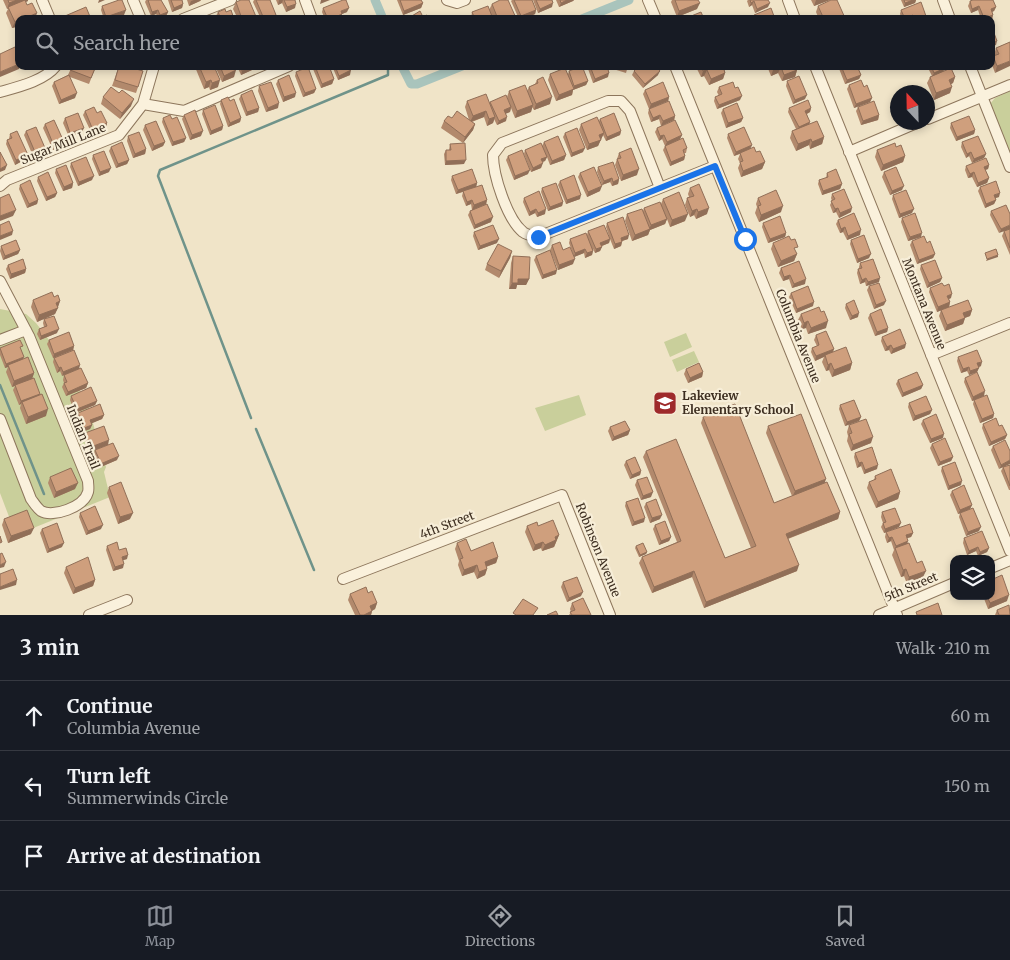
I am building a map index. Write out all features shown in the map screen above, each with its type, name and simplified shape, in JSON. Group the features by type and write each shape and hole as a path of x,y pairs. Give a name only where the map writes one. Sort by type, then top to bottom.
{"street":[{"path":"42,0 48,15"},
{"path":"133,0 139,15"},
{"path":"193,15 231,0"},
{"path":"305,0 311,15"},
{"path":"447,0 457,3 465,0"},
{"path":"788,0 794,15"},
{"path":"943,0 949,15"},
{"path":"648,1 654,15"},
{"path":"0,92 23,85 53,70"},
{"name":"Sugar Mill Lane","path":"0,186 8,180 119,135 143,104 153,70"},
{"path":"143,104 184,111 280,70"},
{"name":"Columbia Avenue","path":"677,70 896,611"},
{"name":"Montana Avenue","path":"816,70 1010,552"},
{"path":"972,70 1010,167"},
{"path":"935,116 1010,85"},
{"path":"660,188 630,111 621,101 608,101 502,144 493,154 493,170 514,223 525,234 538,237 715,166"},
{"path":"849,152 900,130"},
{"name":"Indian Trail","path":"0,281 26,330 88,481 86,498 79,504 56,513 47,514 39,510 31,499 0,419"},
{"path":"931,355 1010,323"},
{"path":"0,340 26,330"},
{"name":"4th Street","path":"343,579 562,495"},
{"name":"Robinson Avenue","path":"562,495 610,615"},
{"path":"995,566 1010,560"},
{"name":"5th Street","path":"879,615 896,611 950,585"},
{"path":"89,615 127,600"}],"green space":[{"path":"1010,91 1010,155 990,104 995,98"},
{"path":"0,309 26,314 36,323 67,363 84,401 86,400 106,467 104,472 110,497 16,535 0,493"},
{"path":"686,333 692,347 670,357 664,342"},
{"path":"694,351 699,362 677,372 672,360"},
{"path":"579,395 586,415 545,431 535,408"}],"building":[{"path":"25,0 27,5 32,3 37,13 32,15 15,15 15,22 8,7"},
{"path":"122,0 126,10 112,15 105,15 102,6"},
{"path":"148,0 161,0 168,12 160,15 158,10 152,12"},
{"path":"171,0 182,0 183,4 174,8"},
{"path":"249,0 255,15 241,15 236,2"},
{"path":"256,0 270,0 276,15 262,15"},
{"path":"284,0 295,0 296,4 287,7"},
{"path":"346,0 349,8 341,11 342,14 340,15 326,15 323,8"},
{"path":"400,0 421,0 423,3 404,11"},
{"path":"500,0 508,0 515,15 496,15 492,4"},
{"path":"514,0 532,0 536,10 521,15"},
{"path":"536,0 552,0 553,3 540,9"},
{"path":"675,0 698,0 700,3 679,11"},
{"path":"750,0 768,0 770,3 757,9 754,1 751,3"},
{"path":"831,0 837,0 844,15 822,15 818,6"},
{"path":"993,0 996,7 991,9 993,15 983,15 979,6 972,9 970,1"},
{"path":"921,2 926,15 903,15 901,10"},
{"path":"488,6 491,15 473,15 472,12"},
{"path":"86,7 89,15 67,15"},
{"path":"771,8 774,15 754,15"},
{"path":"225,9 226,12 231,10 233,15 219,15 218,12"},
{"path":"420,11 422,15 414,15"},
{"path":"1010,42 1010,61 997,66 995,55 999,54 996,48"},
{"path":"15,47 15,66 0,72 0,54"},
{"path":"70,70 94,70 91,78"},
{"path":"118,70 143,71 138,87 115,80"},
{"path":"201,70 216,70 220,80 212,83 211,80 206,82"},
{"path":"222,70 236,70 224,76"},
{"path":"309,70 316,89 305,93 296,72"},
{"path":"317,70 331,70 334,79 322,84"},
{"path":"337,70 351,70 339,76"},
{"path":"566,70 574,89 559,95 550,74"},
{"path":"584,70 588,81 574,86 569,71"},
{"path":"592,70 608,70 609,73 595,79"},
{"path":"659,70 660,71 645,84 634,71"},
{"path":"707,70 724,70 725,73 711,79"},
{"path":"782,70 797,70 784,75"},
{"path":"843,70 859,70 861,75 847,80"},
{"path":"946,70 952,70 955,77 949,80 952,87 936,93 935,85 933,85 930,77"},
{"path":"69,75 77,93 61,100 54,82"},
{"path":"289,75 296,93 284,97 278,80"},
{"path":"799,76 807,95 795,100 787,81"},
{"path":"543,77 552,97 536,104 529,87 538,83 537,80"},
{"path":"861,80 864,87 867,85 872,98 856,104 849,85"},
{"path":"271,82 279,103 268,108 259,86"},
{"path":"663,82 669,97 651,104 645,90"},
{"path":"733,82 735,88 738,87 742,96 719,105 715,97 722,94 719,87"},
{"path":"525,85 533,105 517,111 509,91"},
{"path":"111,87 119,93 122,90 134,99 122,113 103,97"},
{"path":"252,90 259,108 247,112 241,95"},
{"path":"486,94 495,117 489,119 486,111 473,116 467,101"},
{"path":"506,95 511,107 504,110 507,117 499,121 490,102"},
{"path":"228,97 230,101 234,99 241,118 230,123 221,100"},
{"path":"808,100 811,108 805,111 810,122 799,127 789,108"},
{"path":"669,101 675,116 663,121 660,115 653,118 649,109"},
{"path":"874,101 879,115 863,121 858,107"},
{"path":"737,103 743,118 728,123 723,109"},
{"path":"215,105 223,126 211,131 203,110"},
{"path":"94,107 97,113 101,111 107,123 93,130 85,111"},
{"path":"195,110 203,131 192,135 184,115"},
{"path":"457,111 475,124 465,137 444,121 448,116 452,118"},
{"path":"78,113 84,128 70,133 65,118"},
{"path":"614,113 621,131 607,137 600,119"},
{"path":"170,115 172,119 177,117 186,138 173,142 163,118"},
{"path":"969,116 975,130 957,137 951,123"},
{"path":"597,117 604,133 599,135 601,140 589,144 581,124"},
{"path":"54,120 64,142 54,146 45,124"},
{"path":"675,120 682,135 667,142 664,135 660,136 657,128"},
{"path":"156,121 165,142 154,146 145,125"},
{"path":"817,121 824,137 812,142 811,139 798,144 792,131"},
{"path":"36,127 45,148 35,152 26,131"},
{"path":"744,127 752,145 736,152 728,134"},
{"path":"577,128 585,148 572,153 565,133"},
{"path":"17,131 28,155 16,160 7,140 12,138 10,134"},
{"path":"139,132 146,149 135,154 128,136"},
{"path":"558,136 566,155 552,161 544,142"},
{"path":"978,136 986,154 974,159 971,152 967,154 962,142"},
{"path":"683,138 687,148 683,150 685,156 671,162 665,146"},
{"path":"122,142 129,160 118,164 111,147"},
{"path":"465,143 466,160 446,161 446,150 451,150 450,144"},
{"path":"541,143 547,157 541,159 543,163 533,168 525,150"},
{"path":"895,143 896,147 901,145 905,156 883,165 877,150"},
{"path":"754,147 756,152 760,151 765,162 743,171 740,162 743,161 740,153"},
{"path":"631,148 639,169 623,175 617,159 621,158 619,153"},
{"path":"522,150 530,170 515,176 508,156"},
{"path":"104,151 111,168 100,172 93,155"},
{"path":"0,152 7,165 0,169"},
{"path":"86,157 94,176 79,182 71,163"},
{"path":"986,158 989,165 984,167 989,178 978,183 974,172 970,174 966,166"},
{"path":"613,162 619,179 613,182 612,178 604,181 598,167"},
{"path":"66,165 73,183 64,187 56,169"},
{"path":"594,167 602,186 588,192 580,173"},
{"path":"896,167 904,186 892,191 884,172"},
{"path":"472,169 477,183 458,190 452,176"},
{"path":"836,169 842,184 823,191 819,180 828,177 827,173"},
{"path":"48,172 57,193 47,197 38,177"},
{"path":"574,175 581,195 567,200 560,181"},
{"path":"30,180 38,200 29,204 20,185"},
{"path":"996,181 1000,193 994,195 996,200 986,204 980,187"},
{"path":"556,183 563,202 550,207 542,188"},
{"path":"699,184 709,208 698,212 697,209 692,211 687,198 694,196 690,188"},
{"path":"482,185 487,200 474,205 472,200 467,202 463,191"},
{"path":"844,189 852,208 840,213 838,208 835,209 831,201 835,199 832,194"},
{"path":"776,190 783,206 761,215 758,206 761,205 758,198"},
{"path":"906,190 914,209 900,214 893,195"},
{"path":"539,191 546,209 538,213 536,209 530,212 524,198"},
{"path":"679,192 688,214 672,220 663,199"},
{"path":"9,194 16,210 0,216 0,198"},
{"path":"660,202 667,219 651,225 644,208"},
{"path":"487,204 493,217 475,225 470,211"},
{"path":"1006,205 1010,214 1010,225 1001,229 991,211"},
{"path":"642,209 650,229 635,235 627,214"},
{"path":"854,213 861,230 848,236 845,227 841,229 838,220"},
{"path":"915,213 922,233 910,237 902,218"},
{"path":"780,216 786,233 770,239 763,223"},
{"path":"623,217 629,235 621,238 622,242 615,244 607,223"},
{"path":"9,221 13,231 0,236 0,225"},
{"path":"493,225 499,239 480,246 474,232"},
{"path":"604,225 610,239 600,243 602,247 596,249 588,231"},
{"path":"1010,229 1010,248 1004,231"},
{"path":"586,233 593,251 587,253 585,249 575,253 570,239"},
{"path":"864,235 871,254 858,259 851,240"},
{"path":"789,236 791,240 795,239 798,247 794,248 797,254 781,261 773,243"},
{"path":"924,236 927,243 930,241 935,254 919,260 912,241"},
{"path":"16,240 20,250 5,256 1,246"},
{"path":"560,242 563,250 570,247 575,259 559,265 552,245"},
{"path":"498,244 512,251 501,271 487,264"},
{"path":"996,249 998,255 987,259 985,253"},
{"path":"550,250 557,270 543,275 536,256"},
{"path":"513,256 530,257 529,279 518,279 518,283 512,283"},
{"path":"23,259 26,269 11,274 8,265"},
{"path":"873,259 880,278 868,282 866,278 862,280 858,269 862,268 860,263"},
{"path":"935,260 942,278 929,283 921,265"},
{"path":"799,261 806,279 794,284 790,275 784,277 781,268"},
{"path":"879,283 886,301 876,305 869,286"},
{"path":"942,283 944,286 949,284 952,294 947,296 950,302 938,307 930,288"},
{"path":"808,286 814,302 797,309 791,293"},
{"path":"52,292 54,297 58,295 60,301 56,303 58,308 39,315 33,300"},
{"path":"854,300 859,313 852,316 846,304"},
{"path":"968,300 972,310 963,313 965,318 947,325 941,310"},
{"path":"819,307 821,312 824,311 828,321 811,328 808,321 804,323 801,314"},
{"path":"881,309 888,328 877,332 870,314"},
{"path":"54,316 59,329 41,336 39,329 47,326 44,319"},
{"path":"900,329 906,344 893,349 891,345 887,347 882,337"},
{"path":"826,331 834,349 816,356 812,348 819,345 816,335"},
{"path":"69,332 74,346 54,354 49,340"},
{"path":"20,340 23,346 20,347 24,357 6,364 0,348"},
{"path":"846,347 852,363 834,370 831,363 828,365 825,355"},
{"path":"74,350 80,365 63,372 54,358"},
{"path":"977,350 982,362 977,363 979,368 970,371 969,367 963,369 958,357"},
{"path":"28,357 34,373 14,381 8,365"},
{"path":"699,363 703,372 690,378 686,369"},
{"path":"81,368 88,383 68,392 64,383 67,382 64,375"},
{"path":"917,372 923,385 903,393 898,380"},
{"path":"977,372 985,391 973,397 965,378"},
{"path":"34,378 40,394 21,401 15,385"},
{"path":"91,387 97,401 77,409 71,396"},
{"path":"42,394 48,409 28,417 22,402"},
{"path":"987,395 994,414 982,419 974,400"},
{"path":"926,396 932,410 915,416 909,403"},
{"path":"854,400 861,417 847,422 840,405"},
{"path":"100,404 104,415 90,420 92,425 84,428 78,413"},
{"path":"735,404 774,503 827,482 840,512 786,534 799,565 706,602 694,571 654,587 642,557 681,541 646,451 676,439 725,558 756,546 703,417"},
{"path":"801,414 826,479 795,491 768,426"},
{"path":"936,414 944,434 931,439 923,420"},
{"path":"996,418 999,426 1002,425 1007,435 991,442 983,424"},
{"path":"866,419 873,437 853,445 849,434 852,433 849,425"},
{"path":"625,421 630,430 614,437 610,427"},
{"path":"104,426 109,440 91,447 85,433"},
{"path":"945,438 953,457 940,462 932,444"},
{"path":"1005,440 1010,451 1010,460 1001,465 993,446"},
{"path":"113,443 119,456 98,465 96,460 99,459 95,450"},
{"path":"872,447 878,465 865,470 862,462 859,463 855,453"},
{"path":"635,457 641,471 632,475 626,461"},
{"path":"955,462 962,481 949,486 942,467"},
{"path":"1010,465 1010,486 1003,467"},
{"path":"71,468 78,483 56,492 50,477"},
{"path":"891,469 900,492 878,502 869,482 876,479 875,476"},
{"path":"647,477 653,492 643,496 637,480"},
{"path":"121,482 133,513 120,517 109,487"},
{"path":"964,485 972,505 960,510 952,491"},
{"path":"638,498 645,518 634,522 626,502"},
{"path":"656,499 662,515 652,518 646,503"},
{"path":"95,506 103,525 88,531 80,513"},
{"path":"895,508 901,523 885,529 883,523 886,522 882,512"},
{"path":"973,508 981,527 968,532 960,513"},
{"path":"27,510 34,528 11,536 4,519"},
{"path":"553,520 559,535 555,537 556,540 545,545 543,542 535,545 527,526 537,522 538,526"},
{"path":"665,521 671,537 661,541 655,525"},
{"path":"57,523 64,543 49,549 42,529"},
{"path":"910,524 913,533 906,535 908,541 896,546 892,537 889,538 886,532"},
{"path":"982,531 989,548 980,552 978,547 969,551 964,538"},
{"path":"466,539 471,551 493,542 498,557 485,562 487,569 479,572 477,565 464,570 460,559 463,558 457,543"},
{"path":"117,542 119,550 126,548 128,555 122,557 124,564 115,567 107,546"},
{"path":"643,543 647,552 640,555 636,546"},
{"path":"909,543 917,563 922,561 926,571 909,577 906,569 903,570 895,548"},
{"path":"2,553 6,562 0,565 0,554"},
{"path":"88,557 95,580 75,588 66,567"},
{"path":"13,569 17,580 0,587 0,574"},
{"path":"1002,575 1009,595 990,603 989,600 995,600 995,578"},
{"path":"577,577 583,592 569,598 563,582"},
{"path":"366,587 368,593 372,591 377,603 370,606 372,611 360,615 350,594"},
{"path":"583,598 591,615 572,615 570,612 575,610 572,603"},
{"path":"523,599 538,608 533,615 516,615 513,613"},
{"path":"938,603 942,615 917,615 916,612"},
{"path":"1009,605 1010,615 999,615 997,610"},
{"path":"556,611 558,615 547,615"}],"waterway":[{"path":"375,0 381,15"},
{"path":"592,15 629,0"},
{"path":"251,418 158,176 160,170 388,75 388,70"},
{"path":"404,70 411,84 417,84 452,70"},
{"path":"0,385 44,494"},
{"path":"256,429 314,570"}],"place":[{"name":"Lakeview Elementary School","path":"665,403"}],"route":[{"path":"538,237 715,166 745,239"}]}
